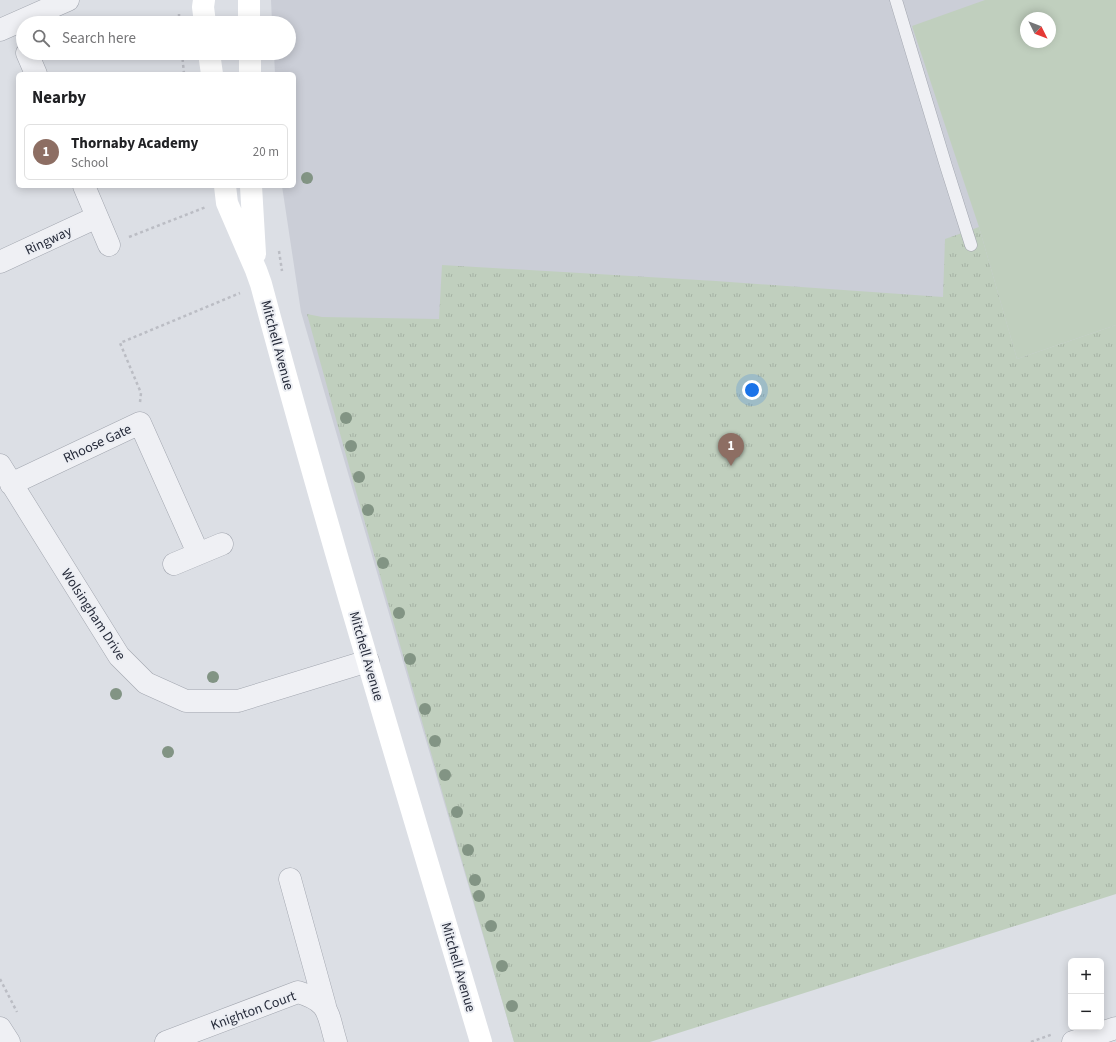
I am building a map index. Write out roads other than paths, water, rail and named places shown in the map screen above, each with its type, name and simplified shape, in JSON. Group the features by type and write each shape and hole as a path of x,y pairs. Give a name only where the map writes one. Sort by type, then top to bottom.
{"street":[{"path":"32,16 68,0"},
{"path":"204,0 204,16"},
{"path":"249,0 249,16"},
{"path":"7,27 16,36"},
{"path":"30,60 35,72"},
{"path":"210,60 212,72"},
{"path":"250,60 250,72"},
{"path":"85,188 109,245"},
{"name":"Mitchell Avenue","path":"225,188 227,203 259,277 288,385 368,661 481,1042"},
{"name":"Mitchell Avenue","path":"251,188 259,277"},
{"name":"Ringway","path":"0,262 97,217"},
{"name":"Rhoose Gate","path":"11,484 140,423 198,553"},
{"name":"Wolsingham Drive","path":"0,465 119,656 146,683 186,701 238,701 368,661"},
{"path":"174,564 222,544"},
{"path":"290,879 336,1042"},
{"name":"Knighton Court","path":"166,1042 298,992 313,996 326,1006"},
{"path":"0,1028 9,1042"},
{"path":"1073,1042 1116,1028"}],"lane":[{"path":"896,0 971,245"}],"place":[{"name":"Thornaby Academy","path":"731,466"}]}
